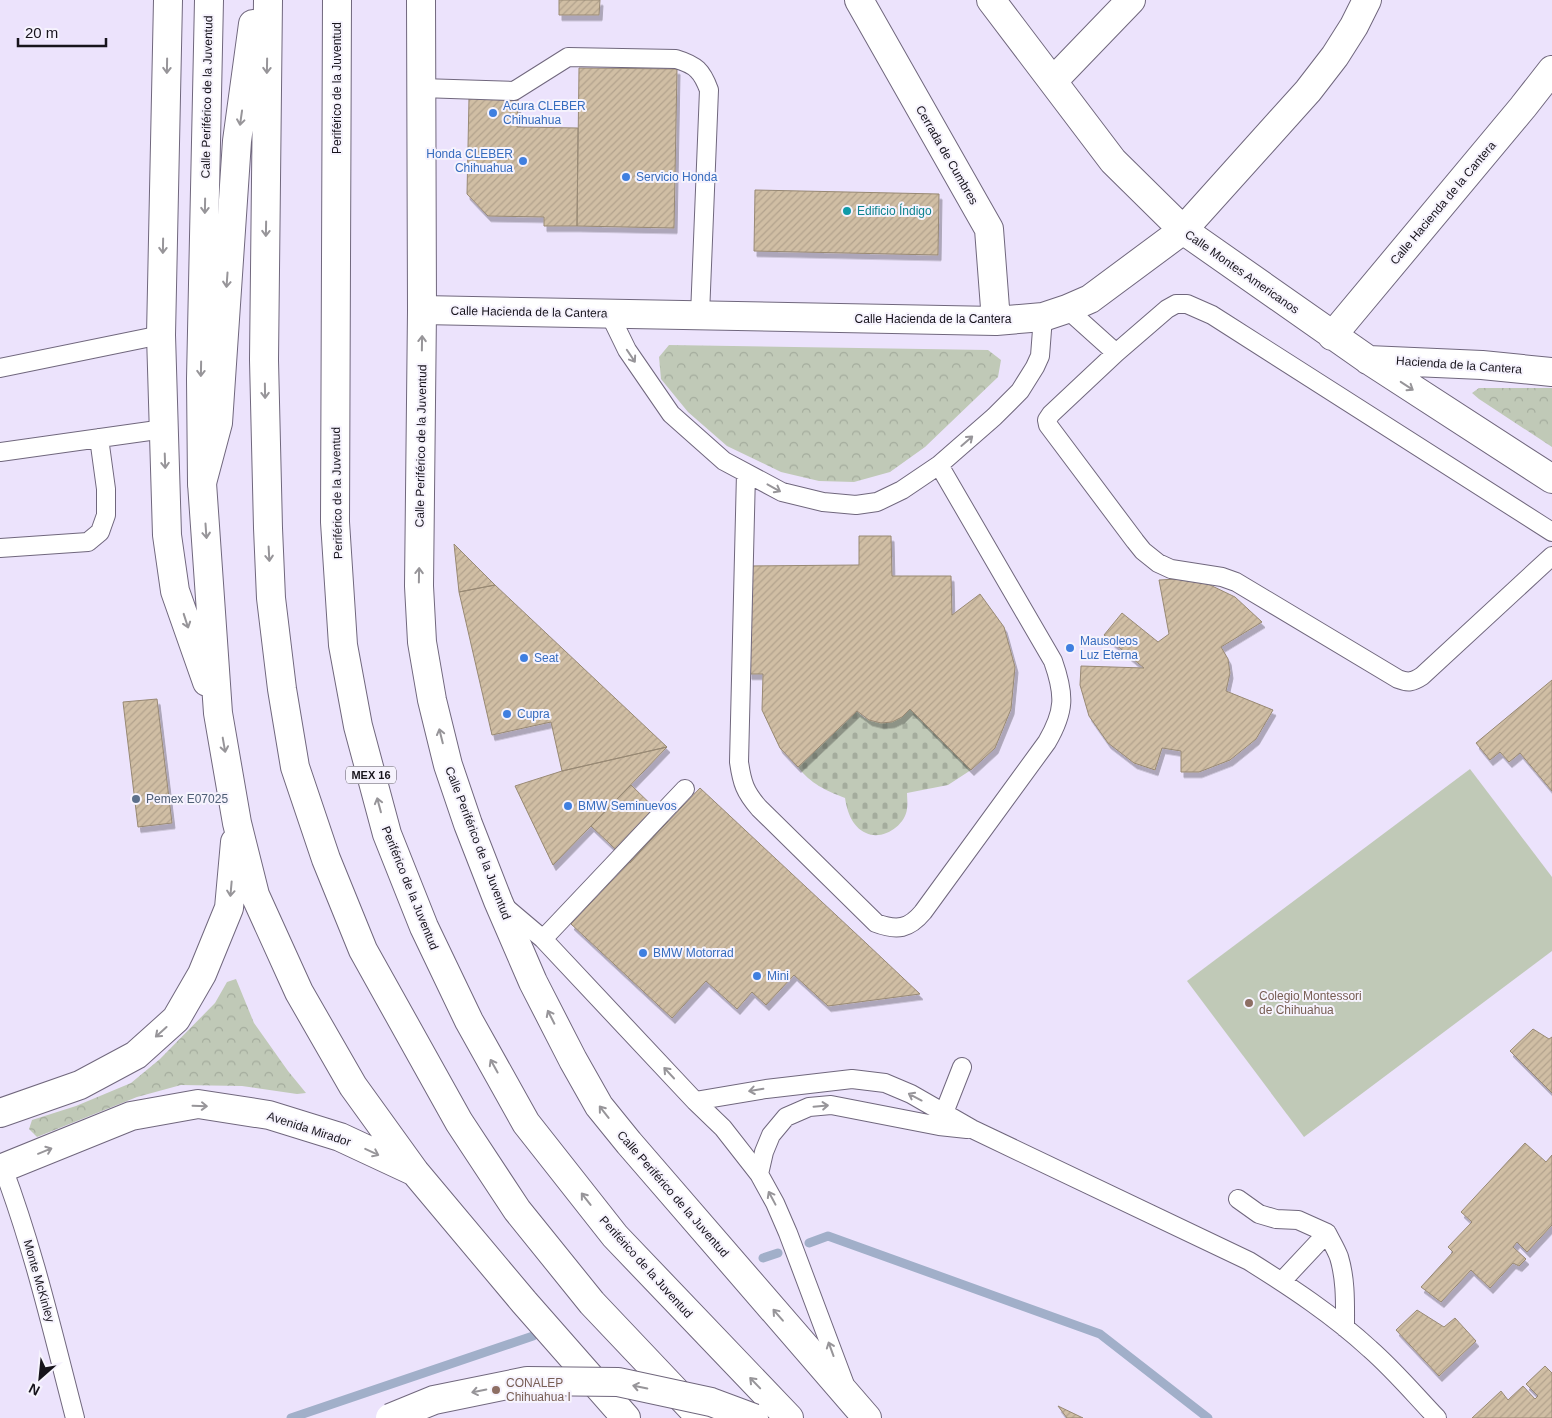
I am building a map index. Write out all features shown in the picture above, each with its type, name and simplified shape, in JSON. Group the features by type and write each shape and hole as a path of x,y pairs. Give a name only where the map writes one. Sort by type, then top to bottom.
{"main road":[{"path":"168,0 161,335 167,535 175,591 218,713"},
{"name":"Calle Periférico de la Juventud","path":"209,0 201,379 202,484 218,713 237,823 255,895 299,992 353,1086 415,1172 524,1302 626,1418"},
{"path":"202,484 218,423 237,141 256,0"},
{"path":"268,0 264,360 268,528 272,607 282,689 295,767 326,859 363,950 459,1122 517,1210 592,1303 701,1418"},
{"name":"Periférico de la Juventud","path":"338,0 335,522 343,645 358,726 387,834 424,927 465,1013 526,1123 615,1236 789,1418"},
{"name":"Calle Periférico de la Juventud","path":"421,0 422,310 419,586 422,642 432,700 448,765 468,824 498,901 533,982 599,1106 629,1144 867,1418"},
{"name":"Cerrada de Cumbres","path":"859,0 989,229 996,321"},
{"name":"Calle Montes Americanos","path":"991,0 1114,161 1183,230 1366,359 1552,479"},
{"path":"1052,81 1131,0"},
{"name":"Calle Hacienda de la Cantera","path":"422,310 996,321 1056,313 1090,298 1110,285 1183,230 1308,91 1335,56 1354,26 1367,0"},
{"name":"Calle Hacienda de la Cantera","path":"1332,336 1552,70"},
{"path":"165,136 206,138"},
{"name":"Hacienda de la Cantera","path":"1366,359 1482,365 1552,372"},
{"path":"0,1113 80,1085 136,1055 176,1018 202,974 229,908 237,823"},
{"name":"Avenida Mirador","path":"1,1167 132,1116 198,1104 269,1115 340,1137 415,1172"},
{"path":"390,1418 434,1400 527,1381 618,1382 711,1402 754,1418"}],"lane":[{"path":"421,88 514,90 568,57 676,59 689,63 704,75 709,90 700,315"},
{"path":"1552,532 1212,315 1187,304 1176,304 1166,309 1116,352 1047,420 1048,425 1135,542 1158,563 1171,569 1222,577 1236,582 1398,679 1407,682 1415,681 1422,676 1552,556"},
{"path":"609,313 627,350 671,414 724,461 782,492 823,502 856,505 877,502 902,490 939,465 994,417 1020,390 1035,367 1056,313 1116,352"},
{"path":"0,368 161,335"},
{"path":"0,452 164,429"},
{"path":"0,548 88,542 100,532 106,516 106,489 99,438"},
{"path":"746,472 739,762 741,781 748,795 759,808 876,923 901,928 914,922 923,912 1046,742 1058,723 1062,703 1060,681 1053,661 939,465"},
{"path":"543,939 685,789"},
{"path":"498,901 543,939 695,1101 723,1128 760,1174 788,1233 848,1395"},
{"path":"941,1120 962,1067"},
{"path":"695,1101 766,1088 852,1079 885,1084 912,1094 941,1120"},
{"path":"760,1174 764,1152 771,1135 786,1117 809,1107 831,1105 941,1120 972,1129 1249,1262 1282,1281 1311,1300 1371,1349 1437,1418"},
{"name":"Monte McKinley","path":"1,1167 19,1210 73,1410"},
{"path":"1238,1199 1259,1214 1276,1219 1298,1220 1327,1233 1339,1257 1343,1276 1345,1328"},
{"path":"1282,1281 1327,1233"}],"green space":[{"path":"669,345 988,350 1001,360 998,377 925,447 890,472 854,482 819,481 781,472 727,446 688,412 661,379 659,357"},
{"path":"1479,388 1552,388 1552,447 1472,393"},
{"path":"910,709 971,770 948,785 907,793 907,807 902,821 892,830 879,835 872,835 861,830 854,823 847,808 845,798 819,786 798,767 857,711 863,717 870,720 884,722 898,718"},
{"path":"1470,769 1552,877 1552,951 1304,1137 1187,981"},
{"path":"236,979 254,1023 306,1093 297,1094 242,1086 181,1085 137,1097 37,1137 29,1129 32,1120 76,1106 131,1083 160,1059 215,1003 227,982"}],"building":[{"path":"559,0 600,0 599,15 559,15"},
{"name":"Servicio Honda","path":"579,68 677,69 674,228 577,226"},
{"name":"Honda CLEBER Chihuahua","path":"469,98 518,99 517,127 578,128 577,226 544,226 544,217 488,216 467,194"},
{"name":"Edificio Índigo","path":"755,190 939,194 938,255 754,251"},
{"path":"859,536 891,536 892,576 951,576 952,615 980,594 1004,627 1015,667 1011,709 995,748 971,770 910,709 902,717 892,722 881,723 869,720 857,711 798,767 780,748 762,710 763,674 749,674 748,566 859,565"},
{"path":"454,544 495,585 459,592"},
{"path":"1178,579 1208,584 1235,597 1262,622 1221,647 1228,659 1230,673 1226,691 1273,710 1256,739 1230,760 1199,772 1181,772 1181,751 1162,748 1155,770 1134,763 1108,743 1089,716 1080,685 1081,666 1144,668 1104,635 1122,613 1158,642 1169,634 1159,580"},
{"name":"Seat","path":"495,585 667,747 562,771 551,722 492,735 459,592"},
{"path":"1552,680 1552,791 1520,753 1509,762 1500,752 1490,760 1476,743"},
{"path":"157,699 172,823 138,827 123,702"},
{"name":"BMW Seminuevos","path":"667,747 553,865 515,786 562,771"},
{"path":"631,785 668,821 630,863 591,826"},
{"path":"700,788 920,994 828,1006 794,975 766,1005 752,992 737,1009 706,981 672,1018 571,924"},
{"path":"1533,1029 1549,1039 1552,1037 1552,1093 1510,1051"},
{"path":"1525,1143 1546,1162 1552,1155 1552,1225 1527,1252 1517,1242 1513,1247 1526,1259 1519,1266 1513,1263 1490,1288 1471,1270 1441,1302 1421,1287 1453,1252 1448,1247 1472,1222 1461,1212"},
{"path":"1417,1310 1444,1327 1455,1318 1476,1341 1439,1376 1396,1330"},
{"path":"1545,1366 1552,1373 1552,1418 1472,1418 1501,1391 1508,1400 1523,1386 1535,1399 1538,1396 1526,1384"},
{"path":"1058,1406 1083,1418 1067,1418"}],"waterway":[{"path":"809,1243 828,1236 1100,1334 1208,1418"},
{"path":"763,1258 778,1253"},
{"path":"291,1418 533,1336"}],"place":[{"name":"Acura CLEBER Chihuahua","path":"493,113"},
{"name":"Honda CLEBER Chihuahua","path":"523,161"},
{"name":"Servicio Honda","path":"626,177"},
{"name":"Edificio Índigo","path":"847,211"},
{"name":"Mausoleos Luz Eterna","path":"1070,648"},
{"name":"Seat","path":"524,658"},
{"name":"Cupra","path":"507,714"},
{"name":"Pemex E07025","path":"136,799"},
{"name":"BMW Seminuevos","path":"568,806"},
{"name":"BMW Motorrad","path":"643,953"},
{"name":"Mini","path":"757,976"},
{"name":"Colegio Montessori de Chihuahua","path":"1249,1003"},
{"name":"CONALEP Chihuahua I","path":"496,1390"}]}
